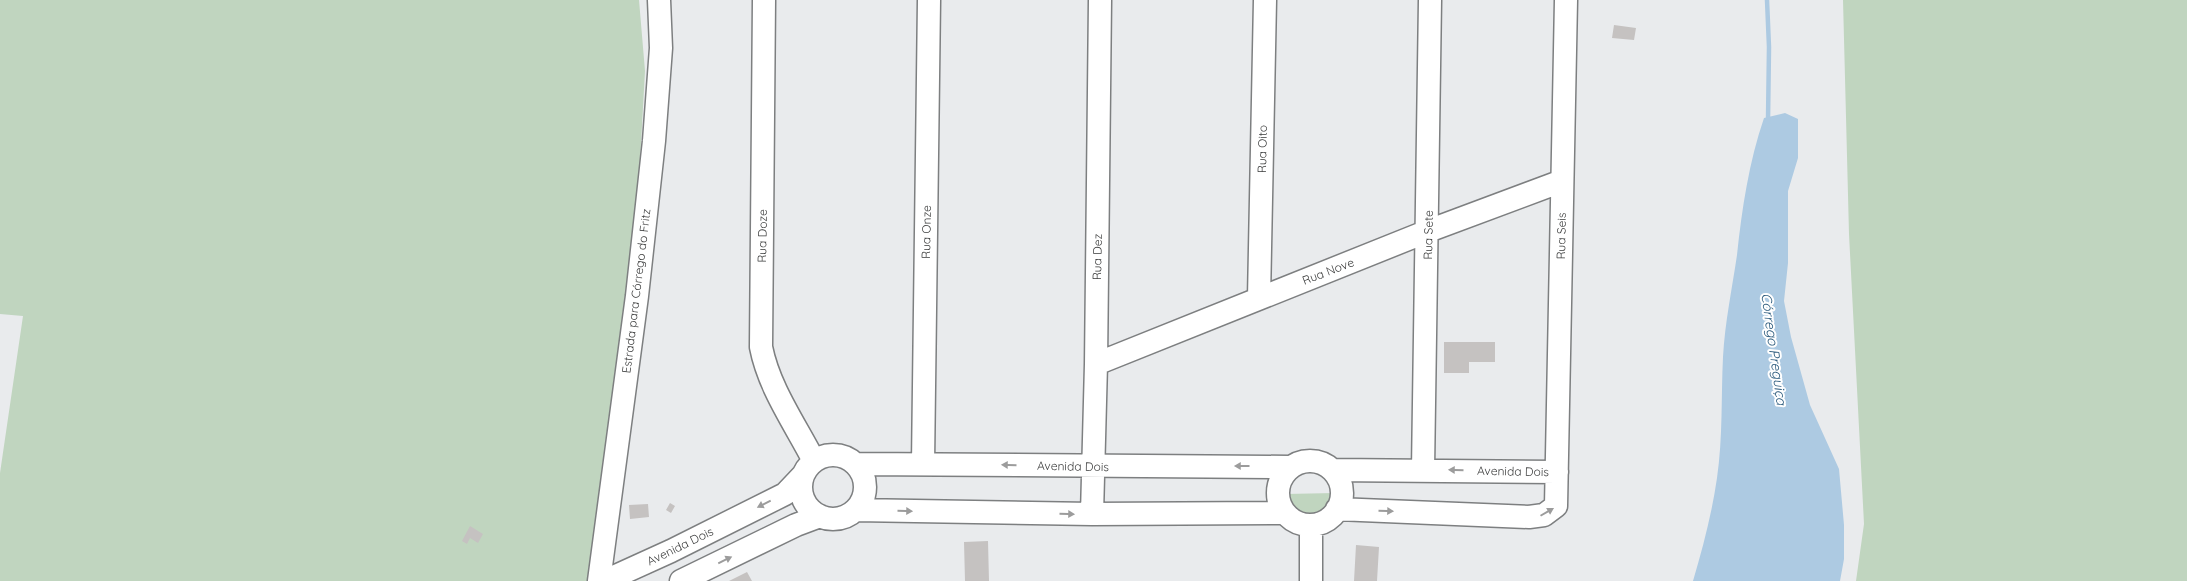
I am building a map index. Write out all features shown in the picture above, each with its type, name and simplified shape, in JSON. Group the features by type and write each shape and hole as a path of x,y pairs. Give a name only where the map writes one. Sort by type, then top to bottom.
{"street":[{"name":"Estrada para Córrego do Fritz","path":"599,581 637,296 654,141 662,48 658,0"},
{"name":"Rua Doze","path":"764,0 761,347 772,383 808,468"},
{"name":"Rua Onze","path":"923,464 929,0"},
{"name":"Rua Dez","path":"1092,514 1096,364 1100,0"},
{"name":"Rua Oito","path":"1259,298 1265,0"},
{"name":"Rua Sete","path":"1423,470 1430,0"},
{"name":"Rua Seis","path":"1557,472 1566,0"},
{"name":"Rua Nove","path":"1096,364 1428,231 1562,181"},
{"name":"Avenida Dois","path":"605,581 671,551 785,494 808,468 822,456 840,455 856,464 1290,467 1307,460 1325,464 1333,470 1557,472 1556,506 1544,515 1529,517 1337,510"},
{"path":"808,468 801,484 804,500 808,507 820,516 834,519 842,518 856,510 861,504 866,489 862,471 856,464"},
{"path":"1290,467 1284,473 1277,490 1278,499 1284,513 1296,522 1311,525 1326,520 1337,510 1342,495 1342,486 1333,470"},
{"path":"856,510 1092,514 1284,513"},
{"path":"671,551 684,580 796,525 820,516"},
{"path":"1311,525 1311,581"}],"green space":[{"path":"0,0 639,0 645,71 638,198 587,581 0,581 0,473 23,316 0,314"},
{"path":"1843,0 2187,0 2187,581 1856,581 1864,524 1849,234"},
{"path":"1335,493 1331,502 1325,508 1318,512 1310,513 1295,509 1289,503 1285,494"}],"water":[{"path":"1785,113 1798,119 1798,158 1788,191 1788,263 1784,301 1791,337 1810,405 1839,469 1844,525 1844,559 1840,581 1693,581 1707,530 1717,478 1721,432 1724,344 1747,185 1754,151 1764,118"}],"building":[{"path":"1614,25 1636,28 1634,40 1612,38"},
{"path":"1444,342 1495,342 1495,362 1469,362 1469,373 1444,373"},
{"path":"670,503 675,506 671,513 666,510"},
{"path":"648,504 649,517 630,519 629,505"},
{"path":"470,526 483,534 478,543 470,538 467,544 462,541"},
{"path":"988,541 989,581 965,581 964,542"},
{"path":"1356,545 1379,547 1377,581 1354,581"},
{"path":"747,572 752,581 729,581"}],"waterway":[{"name":"Córrego Preguiça","path":"1767,0 1769,47 1768,121"}]}
